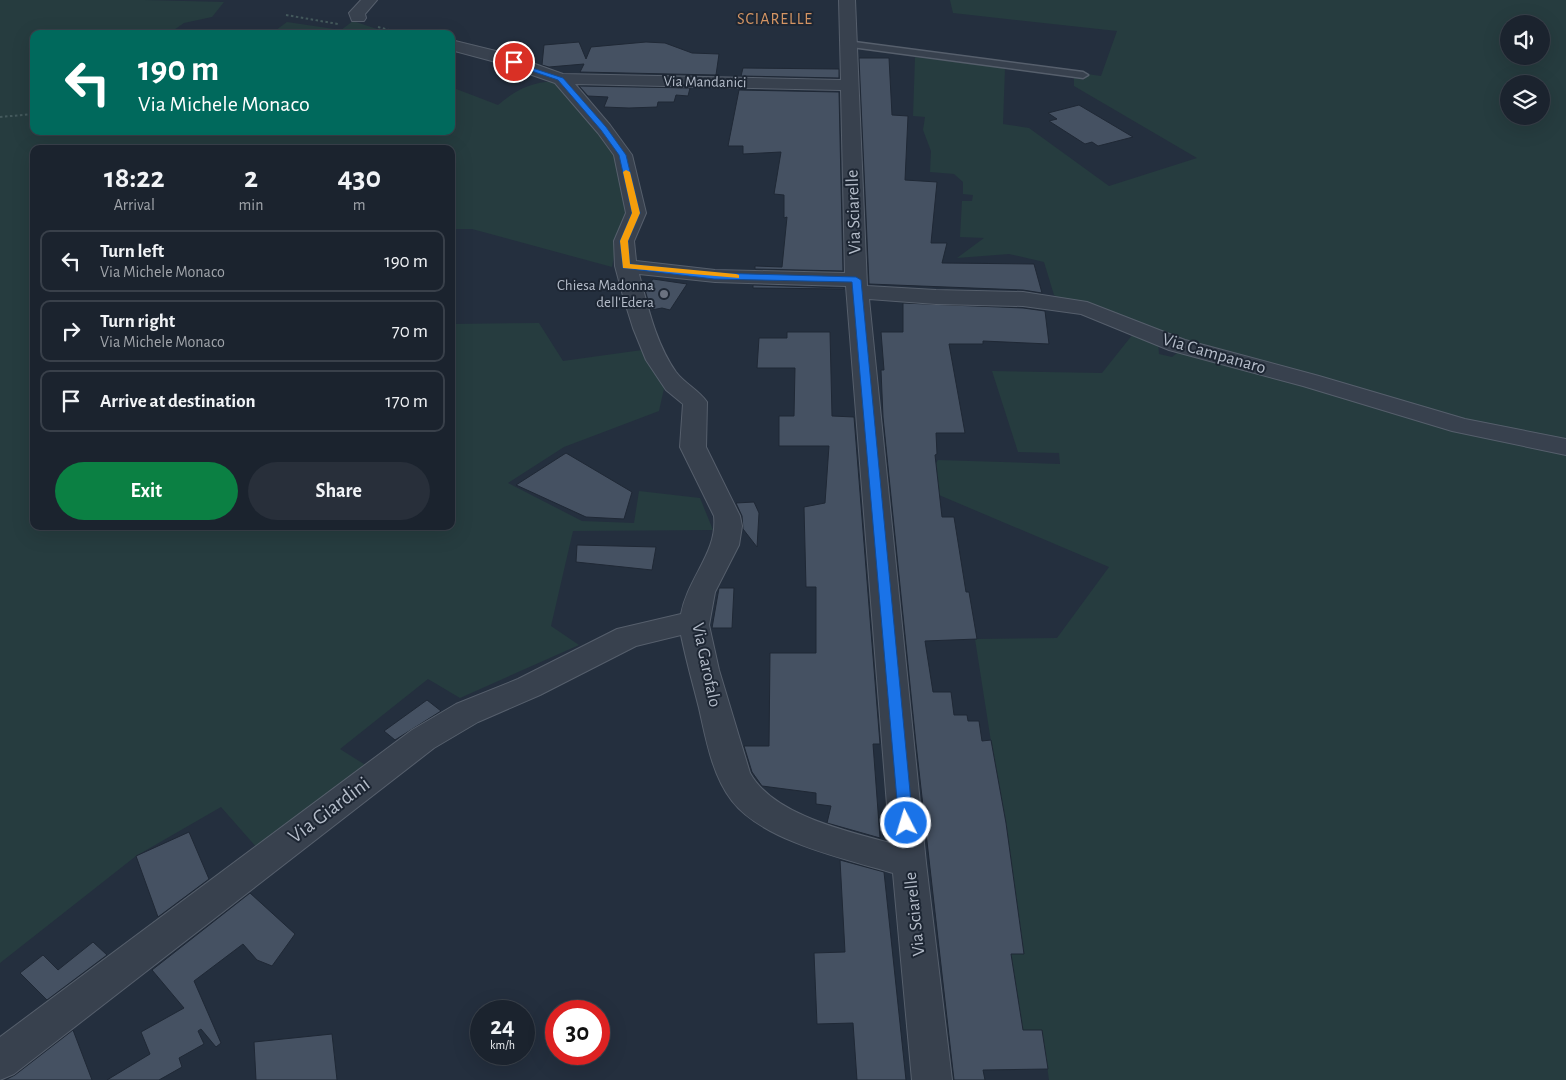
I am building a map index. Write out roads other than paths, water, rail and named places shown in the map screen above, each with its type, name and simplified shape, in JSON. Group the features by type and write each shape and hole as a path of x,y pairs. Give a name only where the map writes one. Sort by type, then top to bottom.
{"street":[{"path":"358,18 357,13 369,0"},
{"name":"Via Sciarelle","path":"847,0 857,286 909,863 932,1080"},
{"path":"455,46 498,57 561,79"},
{"name":"Via Mandanici","path":"561,79 849,85"},
{"name":"Via Garofalo","path":"561,79 604,129 622,155 636,213 624,241 626,266 638,309 663,370 674,386 694,402 694,447 727,516 730,528 726,544 702,589 694,621 704,671 731,767 744,792 771,814 814,834 909,863"},
{"name":"Via Campanaro","path":"626,266 714,276 857,286 936,297 1023,299 1058,303 1087,309 1177,345 1311,381 1461,426 1566,447"},
{"name":"Via Giardini","path":"0,1061 423,739 467,713 529,687 628,637 694,621"}],"lane":[{"path":"848,44 1084,75"}],"place":[{"name":"Chiesa Madonna dell'Edera","path":"664,294"}],"district":[{"name":"SCIARELLE","path":"775,19"}]}
